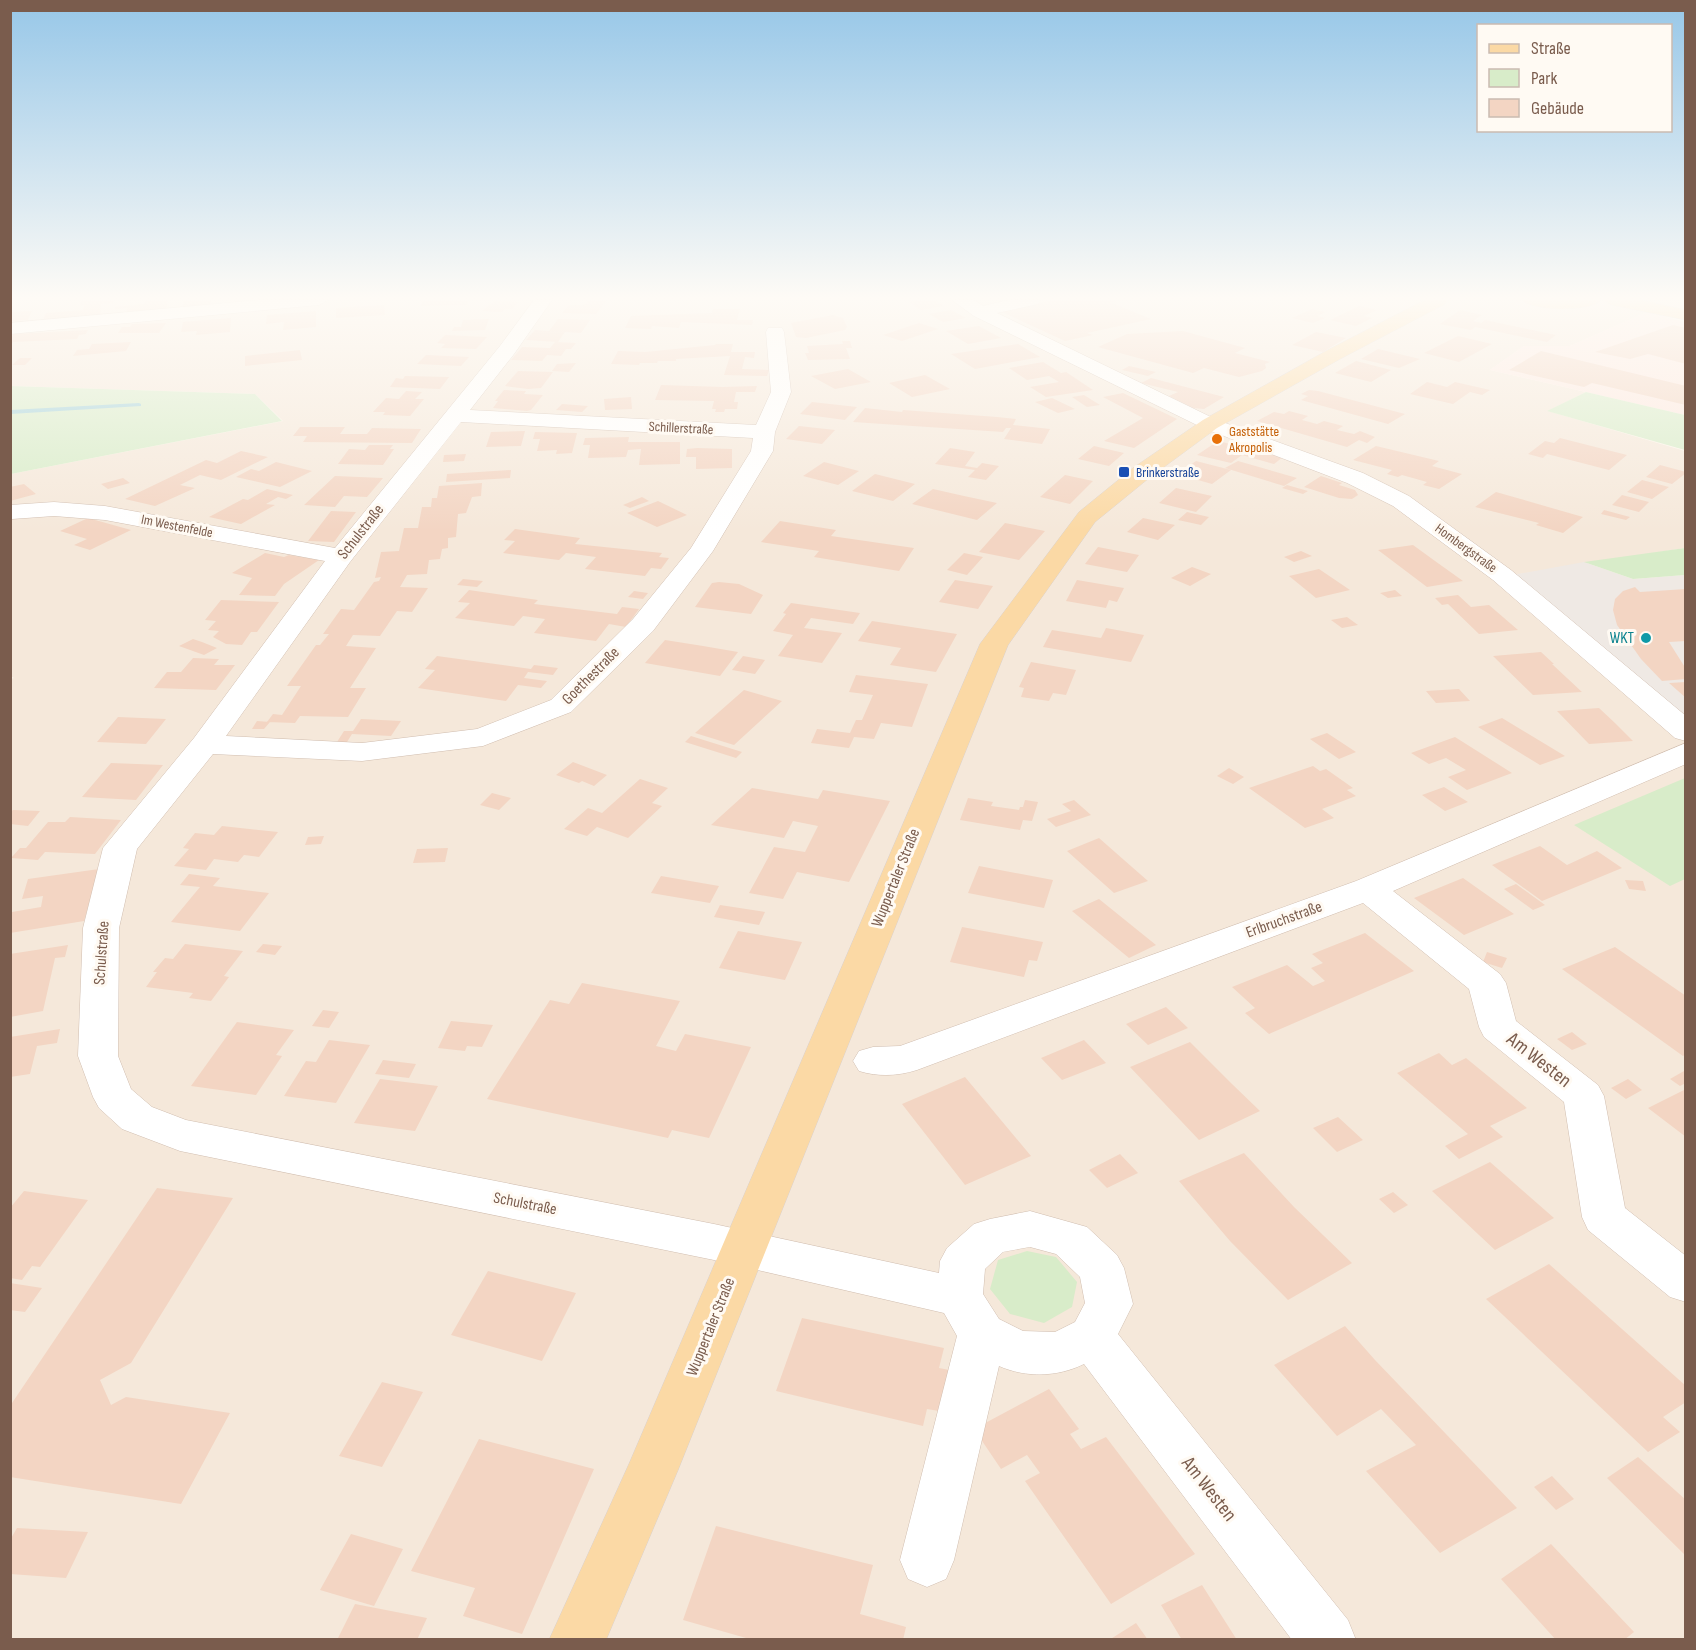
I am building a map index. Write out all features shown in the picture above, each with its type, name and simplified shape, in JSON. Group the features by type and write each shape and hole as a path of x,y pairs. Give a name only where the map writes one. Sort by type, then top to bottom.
{"main road":[{"name":"Wuppertaler Straße","path":"577,1640 652,1470 994,644 1087,517 1141,473 1210,424 1294,377"}],"street":[{"name":"Schulstraße","path":"485,377 341,557 205,744 120,848 101,928 98,1056 114,1097 138,1118 180,1135 743,1249"},
{"name":"Goethestraße","path":"205,744 362,752 483,737 561,706 643,625 701,551 762,451 764,432 781,392 780,377"},
{"path":"1113,377 1210,424"},
{"name":"Schillerstraße","path":"454,415 764,432"},
{"name":"Hombergstraße","path":"1210,424 1355,478 1401,501 1502,574 1686,732"},
{"name":"Im Westenfelde","path":"12,512 54,509 105,513 341,557"},
{"name":"Erlbruchstraße","path":"873,1061 903,1060 1368,889 1686,752"},
{"name":"Am Westen","path":"1368,889 1488,983 1498,1027 1584,1096 1604,1217 1686,1282"},
{"path":"743,1249 970,1316 1018,1352 1059,1353 1092,1337 1109,1304 1101,1268 1071,1240 1030,1229 990,1237 963,1261 970,1316 927,1560"},
{"name":"Am Westen","path":"1092,1337 1328,1640"}],"shaded area":[{"path":"11,377 1521,377 1586,392 1548,411 1685,451 1685,548 1514,575 1685,724 1685,1639 11,1639 10,679 14,678 10,676 11,474 283,421 255,394 11,386"},
{"path":"1520,377 1685,377 1685,415"},
{"path":"1584,562 1633,579 1685,575 1685,724 1513,575"}],"green space":[{"path":"11,386 255,394 282,421 11,474"},
{"path":"1586,392 1685,415 1685,450 1547,411"},
{"path":"1685,548 1685,575 1633,579 1584,562"},
{"path":"1685,778 1685,879 1670,886 1574,825"},
{"path":"1027,1251 1056,1257 1077,1282 1072,1307 1044,1323 1010,1314 990,1289 998,1260"}],"building":[{"path":"404,377 449,377 440,389 390,387 396,378 403,379"},
{"path":"513,377 549,377 541,388 505,386"},
{"path":"813,377 862,377 871,382 835,389"},
{"path":"916,377 929,377 950,389 912,397 889,383"},
{"path":"1022,377 1044,377 1027,380"},
{"path":"1051,377 1074,377 1093,390 1046,397 1030,387 1059,382"},
{"path":"1351,377 1379,377 1371,382"},
{"path":"1540,377 1649,377 1686,386 1686,405 1592,383 1584,387"},
{"path":"1151,378 1224,397 1204,409 1193,408 1169,396 1178,392 1141,383"},
{"path":"1427,382 1447,387 1455,382 1490,390 1482,395 1470,392 1453,404 1410,394"},
{"path":"661,385 757,386 755,392 736,392 734,402 738,402 737,409 715,412 716,409 712,409 714,401 655,400"},
{"path":"504,390 526,391 524,394 543,395 531,410 493,408 498,401 495,401"},
{"path":"1309,390 1405,414 1388,424 1301,400 1308,396 1301,394"},
{"path":"406,391 422,392 415,399 424,399 410,416 383,415 385,412 373,412 386,398 399,399"},
{"path":"1123,393 1177,419 1134,448 1104,441 1143,418 1103,397"},
{"path":"1084,395 1100,405 1087,407 1072,397"},
{"path":"631,397 632,409 605,410 604,399"},
{"path":"1052,398 1075,409 1058,413 1035,402"},
{"path":"812,402 857,407 845,420 800,414"},
{"path":"562,404 588,406 582,412 556,410"},
{"path":"865,408 1016,419 1013,425 1050,429 1042,444 1004,439 1011,428 1006,428 1003,432 853,422"},
{"path":"1289,411 1308,416 1302,420 1317,424 1324,421 1343,426 1337,430 1354,434 1360,431 1375,437 1367,443 1359,440 1347,447 1257,421 1274,412 1284,414"},
{"path":"799,426 835,430 822,444 786,439"},
{"path":"300,427 345,427 340,434 367,434 372,428 421,429 412,443 303,442 307,436 293,436"},
{"path":"525,431 521,446 486,447 491,432"},
{"path":"535,432 577,433 572,453 556,454 557,450 537,451 540,439 533,439"},
{"path":"629,437 628,442 680,442 680,464 639,465 641,449 628,450 626,457 588,458 590,445 583,445 585,438"},
{"path":"1560,438 1627,455 1609,470 1547,454 1543,458 1528,454 1545,441 1554,443"},
{"path":"1218,441 1283,457 1274,464 1242,455 1231,463 1197,455"},
{"path":"369,445 393,445 390,449 394,449 383,465 338,464 349,449 365,450"},
{"path":"1094,446 1124,453 1109,466 1078,459"},
{"path":"1376,446 1439,461 1432,466 1462,474 1439,489 1423,485 1427,482 1402,475 1398,477 1387,474 1392,470 1353,460"},
{"path":"950,448 975,452 965,466 977,468 982,463 999,466 986,480 968,477 975,470 935,464"},
{"path":"687,449 732,449 732,468 696,469 696,457 686,457"},
{"path":"241,451 268,457 221,480 200,475 180,485 195,488 155,506 125,499 206,460 217,463"},
{"path":"466,454 464,461 443,462 444,455"},
{"path":"1196,461 1231,470 1212,484 1177,474"},
{"path":"1238,461 1297,478 1284,486 1225,468"},
{"path":"276,462 312,471 280,487 236,477 251,469 259,471"},
{"path":"824,462 859,471 838,485 803,476"},
{"path":"1660,465 1686,473 1672,484 1646,477"},
{"path":"511,470 510,478 446,482 447,474"},
{"path":"875,474 915,484 893,501 852,491"},
{"path":"1065,475 1093,481 1070,504 1040,497"},
{"path":"335,476 383,478 367,497 344,496 335,507 304,505"},
{"path":"1321,476 1342,483 1339,485 1355,490 1358,495 1352,499 1339,498 1304,487"},
{"path":"123,478 130,483 108,489 101,484"},
{"path":"1642,480 1669,487 1652,499 1627,492"},
{"path":"482,483 481,496 472,497 466,513 458,514 456,537 448,538 448,548 442,549 440,559 429,560 427,574 407,575 400,587 428,588 412,612 397,611 380,636 353,635 346,646 376,648 350,688 366,688 348,717 300,716 295,723 267,722 273,714 282,715 301,686 287,686 316,645 320,645 329,634 323,634 341,609 354,610 374,582 379,581 381,577 375,578 381,552 399,551 404,528 418,528 422,507 431,507 432,498 437,498 439,486"},
{"path":"24,484 36,494 10,501 10,487"},
{"path":"1287,485 1308,491 1303,494 1282,488"},
{"path":"1176,488 1212,496 1196,512 1159,503"},
{"path":"267,489 293,495 286,499 278,497 266,504 275,505 241,524 209,517 243,499 248,500"},
{"path":"933,489 997,503 977,520 912,504"},
{"path":"1496,492 1583,517 1563,533 1536,525 1539,523 1475,507"},
{"path":"1622,495 1649,502 1639,512 1612,505"},
{"path":"642,497 649,501 630,508 623,505"},
{"path":"658,501 687,515 657,527 627,513"},
{"path":"1604,510 1630,517 1626,520 1601,514"},
{"path":"331,511 356,512 334,542 308,541"},
{"path":"1187,512 1209,517 1201,525 1178,520"},
{"path":"88,518 131,530 90,550 74,545 87,539 60,531"},
{"path":"1143,518 1175,525 1158,540 1127,532"},
{"path":"780,521 836,530 831,536 914,548 899,571 814,557 819,551 761,542"},
{"path":"1005,523 1045,531 1019,560 979,552"},
{"path":"515,529 580,538 575,544 662,553 659,557 669,558 661,569 651,568 645,576 585,569 596,557 566,553 559,560 503,553 515,541 504,540"},
{"path":"1413,545 1463,581 1427,587 1378,550"},
{"path":"1098,547 1139,555 1127,572 1085,564"},
{"path":"1301,551 1312,556 1294,562 1284,557"},
{"path":"265,553 319,560 284,584 275,596 239,595 252,578 232,573"},
{"path":"964,553 983,557 967,575 947,570"},
{"path":"1192,567 1211,574 1190,586 1171,578"},
{"path":"1319,569 1350,590 1316,598 1289,576"},
{"path":"463,579 483,581 477,587 457,585"},
{"path":"955,580 993,586 978,609 939,602"},
{"path":"1077,580 1124,588 1117,602 1109,600 1106,608 1066,601"},
{"path":"712,583 739,584 763,595 751,614 695,607"},
{"name":"WKT","path":"1635,587 1640,592 1686,589 1686,641 1669,642 1686,669 1686,679 1662,681 1641,659 1617,625 1613,610 1615,599 1623,591"},
{"path":"469,590 538,600 534,604 617,614 622,607 639,609 626,627 609,624 596,641 534,633 545,619 523,616 514,626 455,618 470,603 458,602"},
{"path":"1395,590 1402,596 1388,598 1380,593"},
{"path":"634,591 648,593 643,599 628,597"},
{"path":"1458,595 1471,607 1489,605 1518,630 1479,634 1448,604 1442,605 1435,598"},
{"path":"221,600 279,602 257,632 251,632 242,645 226,644 213,637 219,631 208,630 216,621 205,620"},
{"path":"791,603 860,613 853,624 811,618 804,628 842,633 822,663 778,656 793,635 773,631"},
{"path":"1347,617 1358,625 1342,628 1331,620"},
{"path":"872,621 957,634 936,672 890,665 901,648 858,641"},
{"path":"1106,628 1144,635 1131,662 1043,647 1052,630 1101,638"},
{"path":"193,639 217,648 204,655 179,646"},
{"path":"665,640 738,652 720,676 645,663"},
{"path":"1541,652 1582,692 1533,695 1493,656"},
{"path":"437,656 531,669 534,665 558,668 553,675 528,672 524,678 547,681 541,688 518,685 506,701 418,688 435,670 425,669"},
{"path":"743,656 765,660 755,674 732,670"},
{"path":"193,658 219,659 214,665 235,665 216,690 154,688 167,672 181,672"},
{"path":"1031,662 1076,670 1066,695 1053,693 1049,701 1021,697 1024,688 1019,687"},
{"path":"856,675 928,684 912,727 881,723 874,739 854,737 849,748 811,743 817,729 850,733 856,720 862,720 873,695 849,692"},
{"path":"1686,682 1686,698 1669,683"},
{"path":"1459,689 1470,701 1436,703 1426,691"},
{"path":"744,690 782,701 734,745 695,733"},
{"path":"1599,708 1633,741 1589,744 1557,711"},
{"path":"118,717 166,719 146,744 97,742"},
{"path":"1502,718 1565,756 1540,765 1478,727"},
{"path":"361,719 401,721 391,736 352,734 347,742 337,742 344,731 353,731"},
{"path":"257,721 270,722 264,729 252,729"},
{"path":"1327,733 1356,752 1339,759 1310,739"},
{"path":"691,736 742,752 736,758 685,742"},
{"path":"1455,737 1512,773 1467,790 1448,777 1466,770 1446,758 1429,764 1411,753"},
{"path":"573,762 607,775 594,786 556,775"},
{"path":"111,763 163,765 136,800 82,797"},
{"path":"1313,766 1320,771 1326,769 1353,788 1347,790 1356,796 1322,809 1334,818 1305,828 1249,788"},
{"path":"1229,768 1244,777 1233,784 1217,776"},
{"path":"640,779 668,788 652,803 662,806 628,838 597,827 587,836 564,829 588,808 602,813"},
{"path":"1444,787 1468,802 1445,811 1422,795"},
{"path":"752,788 818,799 823,790 890,801 849,882 797,872 783,899 749,893 774,847 805,852 818,826 793,821 784,838 711,825"},
{"path":"492,793 511,798 499,810 480,805"},
{"path":"968,798 993,802 991,806 1019,810 1023,807 1025,800 1038,802 1032,821 1023,820 1020,830 960,820"},
{"path":"1074,800 1091,815 1056,827 1047,819 1071,811 1062,804"},
{"path":"13,810 40,811 28,826 10,824 10,812"},
{"path":"70,817 121,820 95,854 45,852 38,860 11,858 20,848 26,848 48,822 65,822"},
{"path":"222,826 278,832 259,857 244,855 238,862 214,859 206,870 174,866 189,849 183,848 195,833 214,835"},
{"path":"324,836 321,844 305,845 308,837"},
{"path":"1099,838 1148,881 1114,893 1067,851"},
{"path":"1540,846 1567,865 1597,851 1622,868 1542,901 1492,865"},
{"path":"448,848 445,862 413,863 417,849"},
{"path":"979,866 1053,880 1044,908 968,893"},
{"path":"99,869 84,921 10,933 12,912 41,907 43,896 22,899 28,879"},
{"path":"189,874 220,878 213,886 269,893 240,931 171,922 200,887 180,885"},
{"path":"661,876 719,886 710,903 651,893"},
{"path":"1463,878 1514,914 1464,935 1414,898"},
{"path":"1625,880 1643,881 1646,891 1629,889"},
{"path":"1516,884 1545,905 1533,910 1504,889"},
{"path":"1099,899 1156,945 1129,958 1072,911"},
{"path":"720,905 765,912 759,925 714,917"},
{"path":"962,927 1043,942 1037,961 1029,960 1024,977 950,962"},
{"path":"738,931 802,942 785,980 719,968"},
{"path":"1365,933 1414,971 1269,1034 1245,1013 1255,1008 1232,987 1287,965 1313,986 1325,981 1311,968 1323,963 1312,954"},
{"path":"185,944 243,951 224,976 229,977 211,1001 189,998 193,993 146,987 157,972 153,972 165,958 173,959"},
{"path":"263,944 282,946 275,955 256,952"},
{"path":"68,945 65,957 55,958 43,1011 10,1017 10,954"},
{"path":"1615,947 1686,996 1686,1054 1683,1056 1562,969"},
{"path":"1487,952 1507,958 1502,968 1483,962"},
{"path":"582,983 680,1001 656,1046 676,1051 685,1034 751,1047 709,1138 672,1130 668,1138 487,1099 550,1000 569,1004"},
{"path":"1166,1007 1188,1028 1148,1045 1126,1024"},
{"path":"323,1010 339,1012 329,1028 312,1026"},
{"path":"451,1021 493,1025 482,1047 467,1046 465,1051 438,1048"},
{"path":"237,1022 294,1030 276,1055 282,1056 256,1095 191,1086"},
{"path":"60,1029 57,1043 37,1046 30,1074 10,1077 10,1037"},
{"path":"1572,1032 1587,1044 1572,1050 1557,1039"},
{"path":"329,1040 370,1045 336,1103 284,1096 306,1061 316,1062"},
{"path":"1084,1040 1106,1063 1062,1080 1041,1058"},
{"path":"1190,1042 1260,1111 1199,1140 1130,1067"},
{"path":"1439,1053 1452,1065 1466,1058 1527,1108 1490,1126 1503,1137 1459,1159 1445,1146 1468,1134 1397,1073"},
{"path":"383,1060 416,1064 409,1078 375,1074"},
{"path":"1684,1071 1686,1083 1680,1086 1670,1079"},
{"path":"965,1077 1031,1156 965,1185 902,1104"},
{"path":"380,1079 438,1086 415,1131 354,1123"},
{"path":"1628,1079 1642,1090 1626,1099 1611,1088"},
{"path":"1686,1089 1686,1137 1648,1108"},
{"path":"1338,1117 1363,1140 1337,1152 1313,1128"},
{"path":"1244,1153 1294,1207 1352,1263 1288,1300 1230,1241 1179,1181"},
{"path":"1120,1154 1138,1173 1107,1188 1089,1170"},
{"path":"1490,1162 1554,1218 1495,1250 1432,1191"},
{"path":"157,1188 233,1198 131,1363 100,1380 111,1405 126,1397 230,1413 181,1504 10,1477 10,1406"},
{"path":"24,1191 88,1200 40,1267 32,1266 22,1280 10,1278 10,1208"},
{"path":"1393,1192 1408,1205 1394,1213 1379,1199"},
{"path":"1549,1264 1686,1386 1686,1402 1663,1417 1680,1432 1648,1452 1486,1299"},
{"path":"488,1271 576,1293 542,1361 451,1335"},
{"path":"10,1283 42,1288 25,1312 10,1310"},
{"path":"802,1318 944,1348 939,1368 960,1372 951,1413 927,1409 923,1426 776,1391"},
{"path":"1345,1326 1517,1508 1440,1553 1366,1471 1416,1445 1381,1409 1337,1436 1274,1365"},
{"path":"382,1382 423,1392 382,1467 339,1456"},
{"path":"1049,1389 1079,1429 1070,1434 1081,1449 1106,1437 1195,1554 1111,1604 1025,1481 1040,1473 1027,1455 1001,1469 974,1429"},
{"path":"479,1439 594,1469 522,1634 463,1616 475,1588 411,1571"},
{"path":"1638,1457 1686,1500 1686,1556 1607,1478"},
{"path":"1552,1476 1574,1499 1556,1510 1534,1487"},
{"path":"716,1526 873,1565 860,1614 906,1627 903,1640 753,1640 683,1620"},
{"path":"17,1528 88,1532 66,1578 10,1574 10,1540"},
{"path":"351,1534 403,1549 374,1606 320,1590"},
{"path":"1551,1544 1634,1632 1624,1640 1556,1640 1501,1579"},
{"path":"1202,1585 1237,1640 1182,1640 1161,1605"},
{"path":"355,1604 427,1618 417,1640 337,1640"},
{"path":"1136,1623 1148,1640 1109,1640"}],"waterway":[{"path":"10,412 139,405"}],"place":[{"name":"Gaststätte Akropolis","path":"1217,439"},
{"name":"Brinkerstraße","path":"1124,472"},
{"name":"WKT","path":"1646,638"}]}
